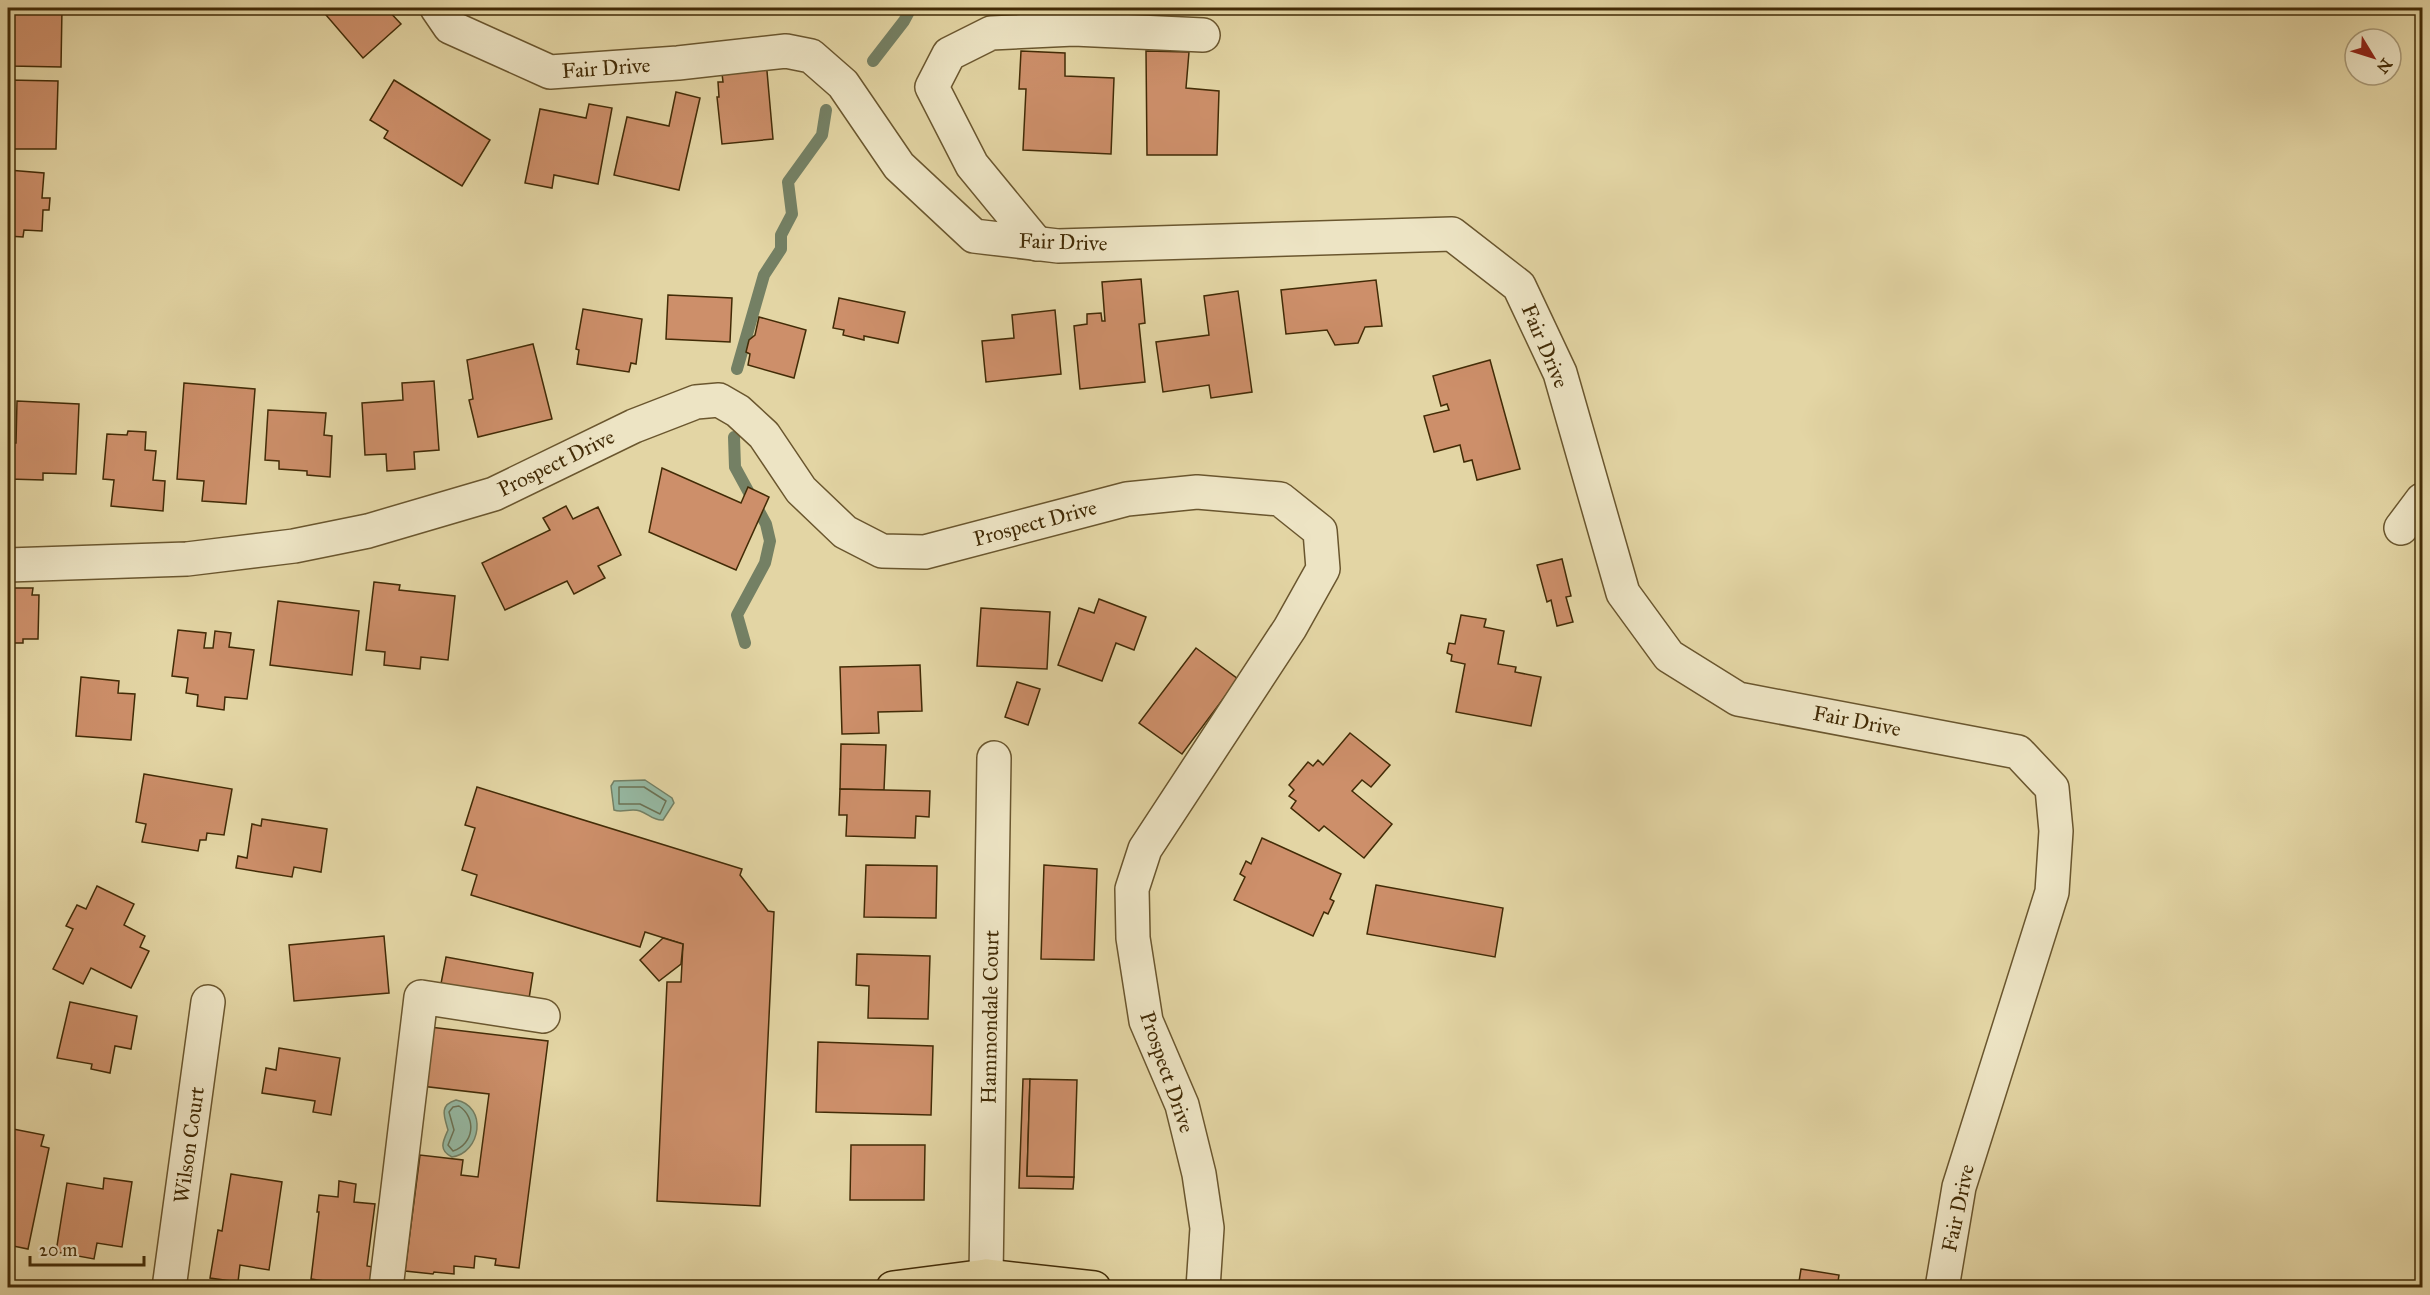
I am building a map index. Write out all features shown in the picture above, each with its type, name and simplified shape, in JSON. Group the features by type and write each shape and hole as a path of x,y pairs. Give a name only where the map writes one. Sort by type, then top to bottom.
{"main road":[{"path":"893,1287 990,1284 1094,1287"}],"street":[{"name":"Fair Drive","path":"437,8 450,27 550,72 678,63 786,51 811,56 843,84 899,166 974,236 1070,246 1452,234 1519,286 1560,373 1623,592 1669,656 1738,699 2018,752 2052,788 2056,831 2052,892 1959,1187 1942,1287"},
{"path":"1036,244 972,165 932,87 949,54 991,33 1074,29 1203,35"},
{"name":"Prospect Drive","path":"8,565 187,559 294,546 368,531 494,494 634,426 696,402 719,400 738,411 764,435 801,490 845,532 882,551 925,552 1127,499 1197,492 1280,499 1320,531 1323,569 1284,638 1145,849 1132,889 1132,938 1146,1021 1182,1105 1203,1192 1207,1241 1203,1287"},
{"path":"2401,528 2422,500"},
{"name":"Hammondale Court","path":"990,1284 994,758"},
{"path":"386,1287 421,997 543,1016"},
{"name":"Wilson Court","path":"170,1287 208,1002"}],"water":[{"path":"645,780 672,798 674,803 663,820 637,810 614,810 611,786 614,781"},
{"path":"456,1100 466,1104 473,1111 477,1129 469,1147 462,1154 452,1157 443,1148 448,1130 444,1112 447,1105"}],"building":[{"path":"11,8 62,8 61,67 10,66"},
{"path":"320,8 386,8 401,24 363,58"},
{"path":"1021,51 1065,53 1065,76 1114,78 1111,154 1023,150 1026,89 1019,89"},
{"path":"1146,51 1189,52 1186,88 1219,91 1217,155 1147,155"},
{"path":"766,60 773,139 722,144 717,97 719,97 718,82 723,82 721,65"},
{"path":"8,80 58,81 56,149 8,149"},
{"path":"394,80 490,140 462,186 384,138 388,131 370,120"},
{"path":"676,92 700,98 679,190 614,175 627,117 669,126"},
{"path":"589,104 612,108 598,184 554,175 552,188 525,183 540,109 586,118"},
{"path":"8,170 44,173 42,198 50,198 49,210 43,210 42,231 24,230 23,237 8,236"},
{"path":"1141,279 1145,323 1139,324 1145,382 1080,389 1074,326 1087,324 1087,314 1101,313 1102,321 1105,321 1102,282"},
{"path":"1376,280 1382,326 1365,327 1358,343 1335,345 1327,330 1286,334 1281,290"},
{"path":"1238,291 1252,392 1211,398 1209,385 1163,392 1156,342 1209,335 1204,296"},
{"path":"668,295 732,298 730,342 666,339"},
{"path":"839,298 905,312 898,343 864,336 864,340 843,335 844,330 833,328"},
{"path":"583,309 642,319 636,364 631,363 629,372 577,364 579,350 576,349"},
{"path":"1055,310 1061,374 986,382 982,341 1014,338 1012,315"},
{"path":"759,317 806,330 794,378 748,365 750,354 746,352 749,340 755,335"},
{"path":"533,344 552,419 478,437 469,400 473,399 467,360"},
{"path":"1490,360 1520,469 1477,480 1472,460 1464,462 1460,445 1434,452 1424,416 1449,410 1447,404 1441,406 1433,376"},
{"path":"434,381 439,450 414,452 415,469 387,471 386,454 365,455 362,403 403,400 402,383"},
{"path":"184,383 255,389 246,504 202,501 204,481 177,479"},
{"path":"17,401 79,404 76,474 43,473 43,480 9,479 10,443 16,443"},
{"path":"268,410 326,413 324,435 332,436 330,477 307,475 307,471 279,469 279,461 265,460"},
{"path":"128,431 146,432 145,450 156,451 153,480 165,481 163,511 111,506 114,480 103,479 107,434 127,435"},
{"path":"662,468 741,503 748,487 769,497 736,570 649,532"},
{"path":"566,506 573,519 598,507 621,555 598,566 605,578 574,594 567,581 505,610 482,563 550,530 543,518"},
{"path":"1562,559 1571,596 1566,597 1573,622 1557,626 1551,600 1547,602 1537,565"},
{"path":"374,582 400,585 399,590 455,596 448,660 421,657 420,669 384,665 385,652 366,650"},
{"path":"8,588 33,588 32,595 39,595 38,639 23,639 23,643 8,643"},
{"path":"1099,599 1146,617 1134,650 1116,643 1102,681 1058,665 1079,608 1094,613"},
{"path":"278,601 359,611 352,675 270,665"},
{"path":"981,608 1050,612 1047,669 977,666"},
{"path":"1461,615 1486,619 1484,627 1504,631 1498,664 1516,667 1515,672 1541,677 1531,726 1456,712 1465,664 1451,661 1452,655 1447,653 1449,643 1455,644"},
{"path":"178,630 206,633 204,648 213,648 215,631 231,633 229,647 254,650 247,699 225,697 224,710 197,706 198,695 186,693 188,678 172,676"},
{"path":"1196,648 1238,679 1182,754 1139,723"},
{"path":"920,665 922,711 878,712 879,733 842,734 840,667"},
{"path":"81,677 119,681 118,693 135,694 131,740 76,736"},
{"path":"1017,682 1040,689 1028,725 1005,717"},
{"path":"1350,733 1390,765 1371,787 1362,780 1352,791 1392,824 1364,858 1324,826 1319,831 1291,808 1296,801 1289,796 1294,790 1289,785 1308,762 1313,766 1318,760 1323,765"},
{"path":"841,744 886,745 884,790 840,789"},
{"path":"144,774 232,789 224,835 207,833 206,840 200,840 198,851 142,842 146,824 136,822"},
{"path":"477,787 742,869 740,875 768,911 774,912 760,1206 657,1201 667,982 681,982 683,944 645,932 640,947 471,895 477,875 462,870 475,828 465,825"},
{"path":"840,789 930,791 929,817 916,816 915,838 846,836 847,815 839,815"},
{"path":"262,819 327,829 321,872 294,867 292,877 236,868 238,856 247,858 252,824 261,826"},
{"path":"1262,838 1341,874 1330,899 1334,901 1328,914 1324,912 1313,936 1234,900 1245,877 1240,874 1246,861 1251,864"},
{"path":"866,865 937,866 936,918 864,917"},
{"path":"1044,865 1097,869 1094,960 1041,959"},
{"path":"1376,885 1503,908 1495,957 1367,934"},
{"path":"97,886 134,904 124,925 145,936 140,947 149,951 131,988 91,968 83,984 53,969 73,929 66,926 77,905 86,909"},
{"path":"384,936 389,993 294,1001 289,945"},
{"path":"663,938 683,944 681,964 659,981 640,960"},
{"path":"857,954 930,956 928,1019 868,1018 869,986 856,985"},
{"path":"446,957 533,973 528,1005 440,989"},
{"path":"70,1002 137,1016 131,1049 115,1046 110,1073 91,1069 92,1064 57,1058"},
{"path":"421,1026 548,1041 519,1268 495,1265 496,1259 475,1256 474,1268 454,1266 454,1274 405,1271 420,1155 463,1160 461,1175 478,1177 489,1094 421,1086"},
{"path":"818,1042 933,1046 931,1115 816,1112"},
{"path":"279,1048 340,1058 331,1115 313,1112 315,1101 262,1093 266,1068 276,1070"},
{"path":"1023,1079 1030,1079 1027,1176 1074,1177 1073,1189 1019,1188"},
{"path":"1030,1079 1077,1080 1074,1177 1027,1176"},
{"path":"8,1128 44,1135 41,1146 49,1148 28,1249 8,1245"},
{"path":"851,1145 925,1145 924,1200 850,1200"},
{"path":"231,1174 282,1182 269,1270 240,1265 238,1282 210,1278 218,1230 222,1231"},
{"path":"104,1178 132,1182 122,1247 97,1243 94,1259 56,1252 67,1183 103,1189"},
{"path":"339,1181 356,1184 354,1202 375,1204 367,1266 373,1267 371,1284 352,1281 351,1285 311,1279 319,1195 338,1197"},
{"path":"1801,1269 1839,1275 1837,1288 1798,1288"}],"waterway":[{"path":"873,61 904,21 911,8"},
{"path":"737,369 764,275 781,249 781,235 792,214 788,182 822,135 826,110"},
{"path":"734,437 735,467 766,524 770,541 765,563 737,615 745,643"}]}
